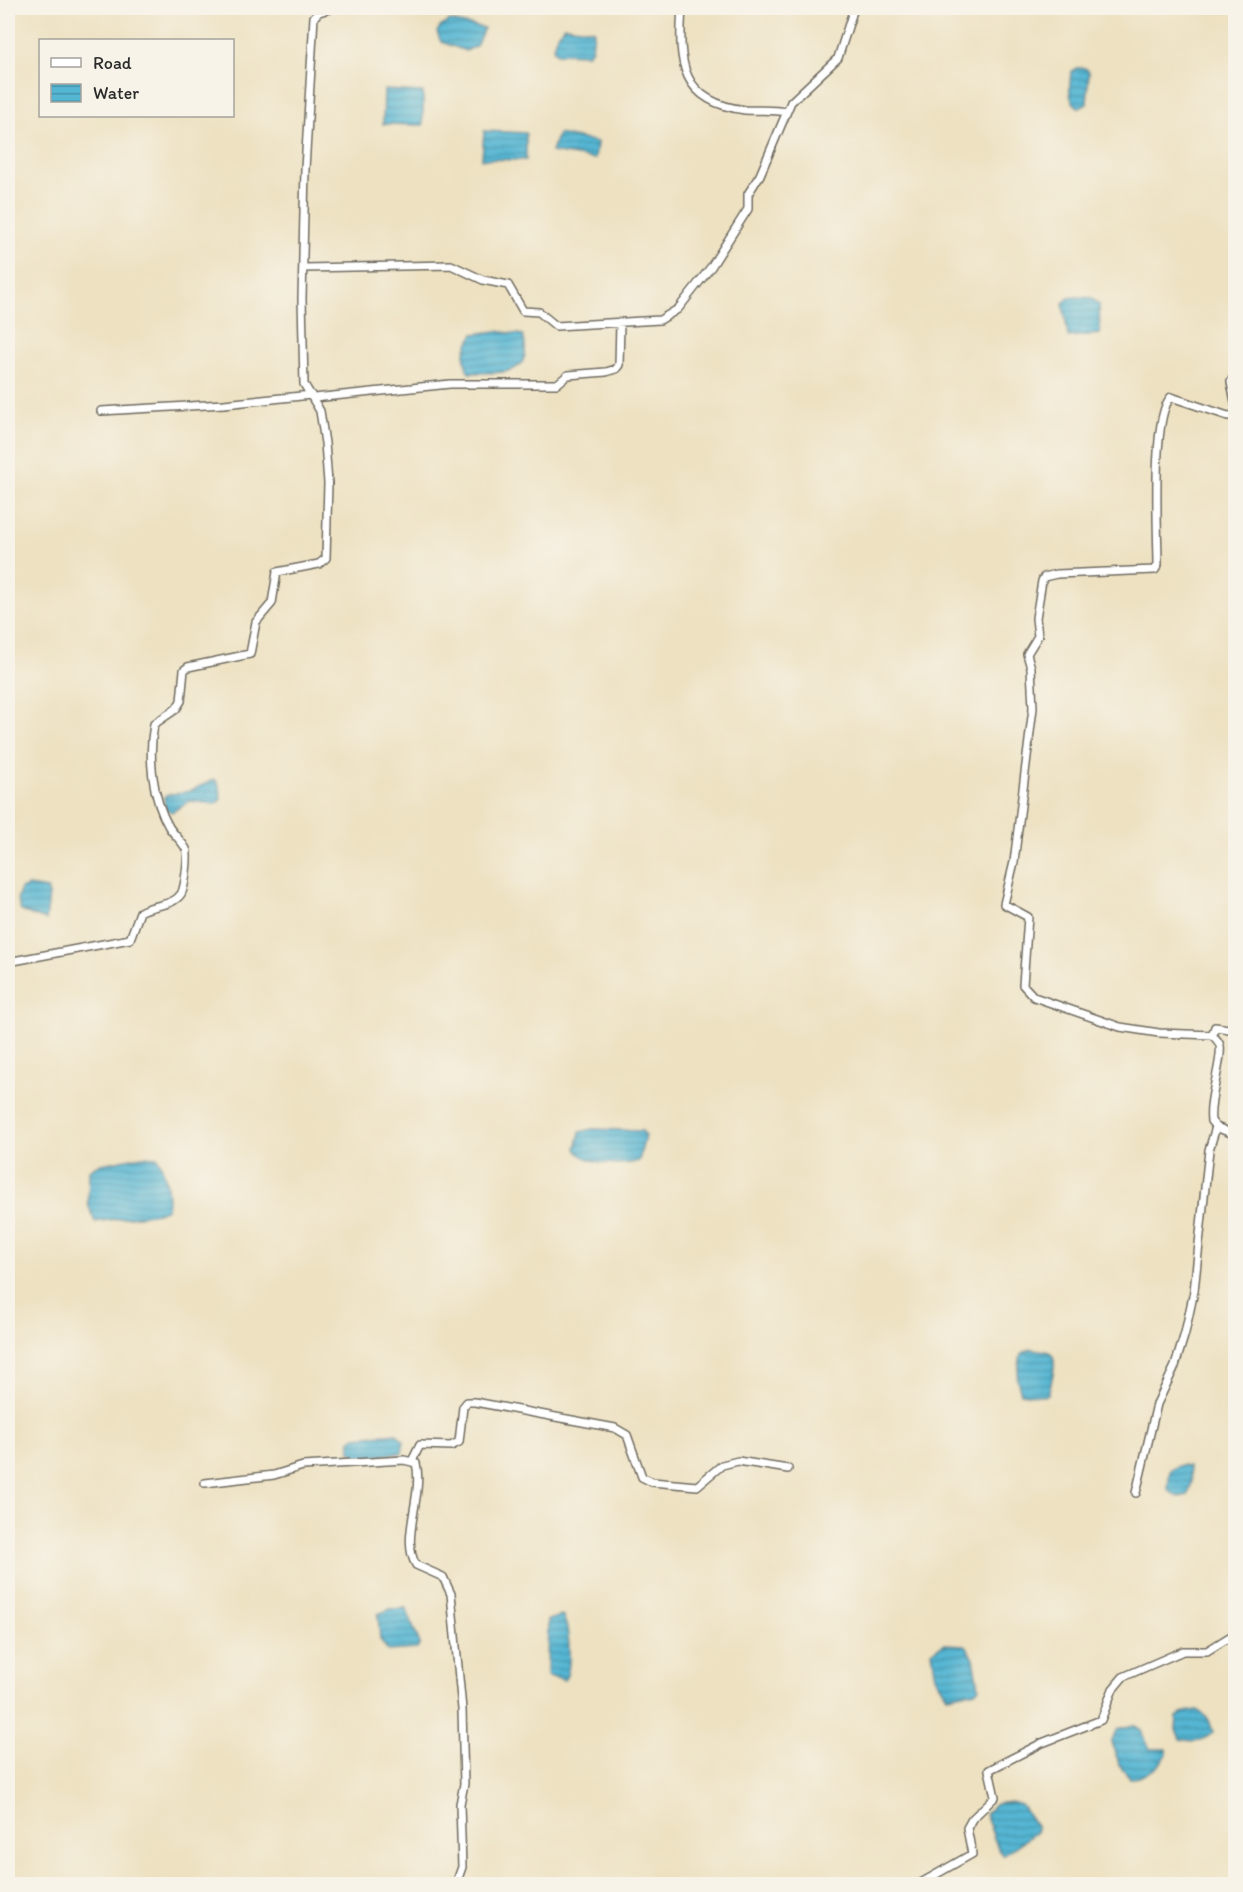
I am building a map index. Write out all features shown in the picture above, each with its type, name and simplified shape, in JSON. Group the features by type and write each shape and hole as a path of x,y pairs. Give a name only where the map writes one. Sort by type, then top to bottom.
{"street":[{"path":"8,962 126,941 134,934 140,912 169,903 181,894 185,886 187,852 168,825 153,777 154,724 176,709 181,701 184,670 188,667 250,654 256,621 272,603 277,572 319,564 326,558 327,473 320,411 304,384 302,299 306,149 314,17 318,12 333,8"},
{"path":"682,8 682,58 696,90 712,102 727,107 786,112"},
{"path":"304,268 451,265 483,280 508,285 523,311 539,312 556,326 660,320 670,316 686,300 711,267 748,209 748,194 760,175 791,102 838,58 854,8"},
{"path":"101,411 224,404 450,384 557,384 568,375 606,372 619,365 620,323"},
{"path":"1236,372 1231,382 1236,407"},
{"path":"1236,415 1228,416 1171,397 1165,403 1158,455 1158,565 1155,570 1057,574 1044,577 1042,581 1036,618 1038,636 1027,654 1031,668 1034,708 1014,862 1004,904 1028,917 1023,985 1034,997 1120,1027 1160,1033 1212,1035 1220,1045 1209,1109 1211,1121 1216,1127 1236,1135"},
{"path":"1212,1035 1215,1027 1236,1030"},
{"path":"1136,1493 1157,1404 1175,1366 1185,1333 1194,1291 1209,1150 1216,1127"},
{"path":"412,1461 420,1445 451,1446 459,1442 464,1407 467,1402 475,1402 615,1428 627,1436 642,1477 652,1482 697,1486 722,1466 738,1461 788,1469"},
{"path":"205,1483 274,1475 303,1466 412,1461"},
{"path":"412,1461 417,1468 417,1504 411,1535 411,1554 416,1564 439,1573 445,1580 451,1594 456,1639 462,1709 464,1784 460,1804 462,1867 456,1884"},
{"path":"919,1884 972,1854 967,1828 972,1819 995,1797 988,1770 1042,1743 1101,1720 1113,1689 1123,1677 1183,1651 1207,1651 1236,1633"}],"water":[{"path":"450,21 484,28 476,46 466,51 441,42 437,32 440,27"},
{"path":"565,26 594,30 592,49 588,54 557,53 553,49 557,35"},
{"path":"1076,68 1085,68 1089,71 1087,104 1080,108 1073,101 1070,92 1071,72"},
{"path":"384,90 423,92 423,125 383,124"},
{"path":"484,131 526,133 526,160 482,159"},
{"path":"558,134 597,142 595,159 551,152"},
{"path":"1069,298 1092,298 1099,305 1100,334 1068,337 1063,303"},
{"path":"496,331 523,335 524,359 512,370 469,373 465,362 466,348 474,334"},
{"path":"215,779 220,788 221,799 215,804 190,801 172,812 165,809 164,797 167,795 190,791"},
{"path":"28,886 47,889 49,895 46,920 21,911 17,899 21,889"},
{"path":"592,1129 642,1131 645,1135 639,1161 605,1163 581,1154 576,1149 580,1132"},
{"path":"142,1156 157,1157 160,1162 167,1189 167,1209 158,1213 95,1222 88,1204 89,1170 97,1165"},
{"path":"1030,1349 1049,1352 1054,1360 1048,1394 1044,1396 1021,1393 1017,1379 1021,1354"},
{"path":"396,1433 404,1441 402,1453 358,1458 350,1451 351,1440 356,1437"},
{"path":"1181,1465 1189,1466 1192,1481 1188,1495 1178,1497 1168,1490 1170,1470"},
{"path":"406,1608 420,1644 417,1649 388,1651 380,1639 378,1614 390,1609"},
{"path":"562,1616 567,1629 569,1649 567,1675 564,1680 547,1676 548,1620"},
{"path":"943,1644 965,1645 974,1658 979,1687 975,1691 947,1696 936,1678 932,1651"},
{"path":"1198,1710 1209,1720 1213,1732 1206,1738 1198,1740 1180,1739 1176,1729 1177,1717 1185,1712"},
{"path":"1133,1725 1140,1729 1150,1749 1166,1749 1167,1754 1161,1763 1151,1770 1130,1778 1122,1769 1111,1743 1118,1729"},
{"path":"1011,1802 1021,1805 1037,1828 1036,1832 1003,1855 999,1851 985,1814 995,1804"}]}
